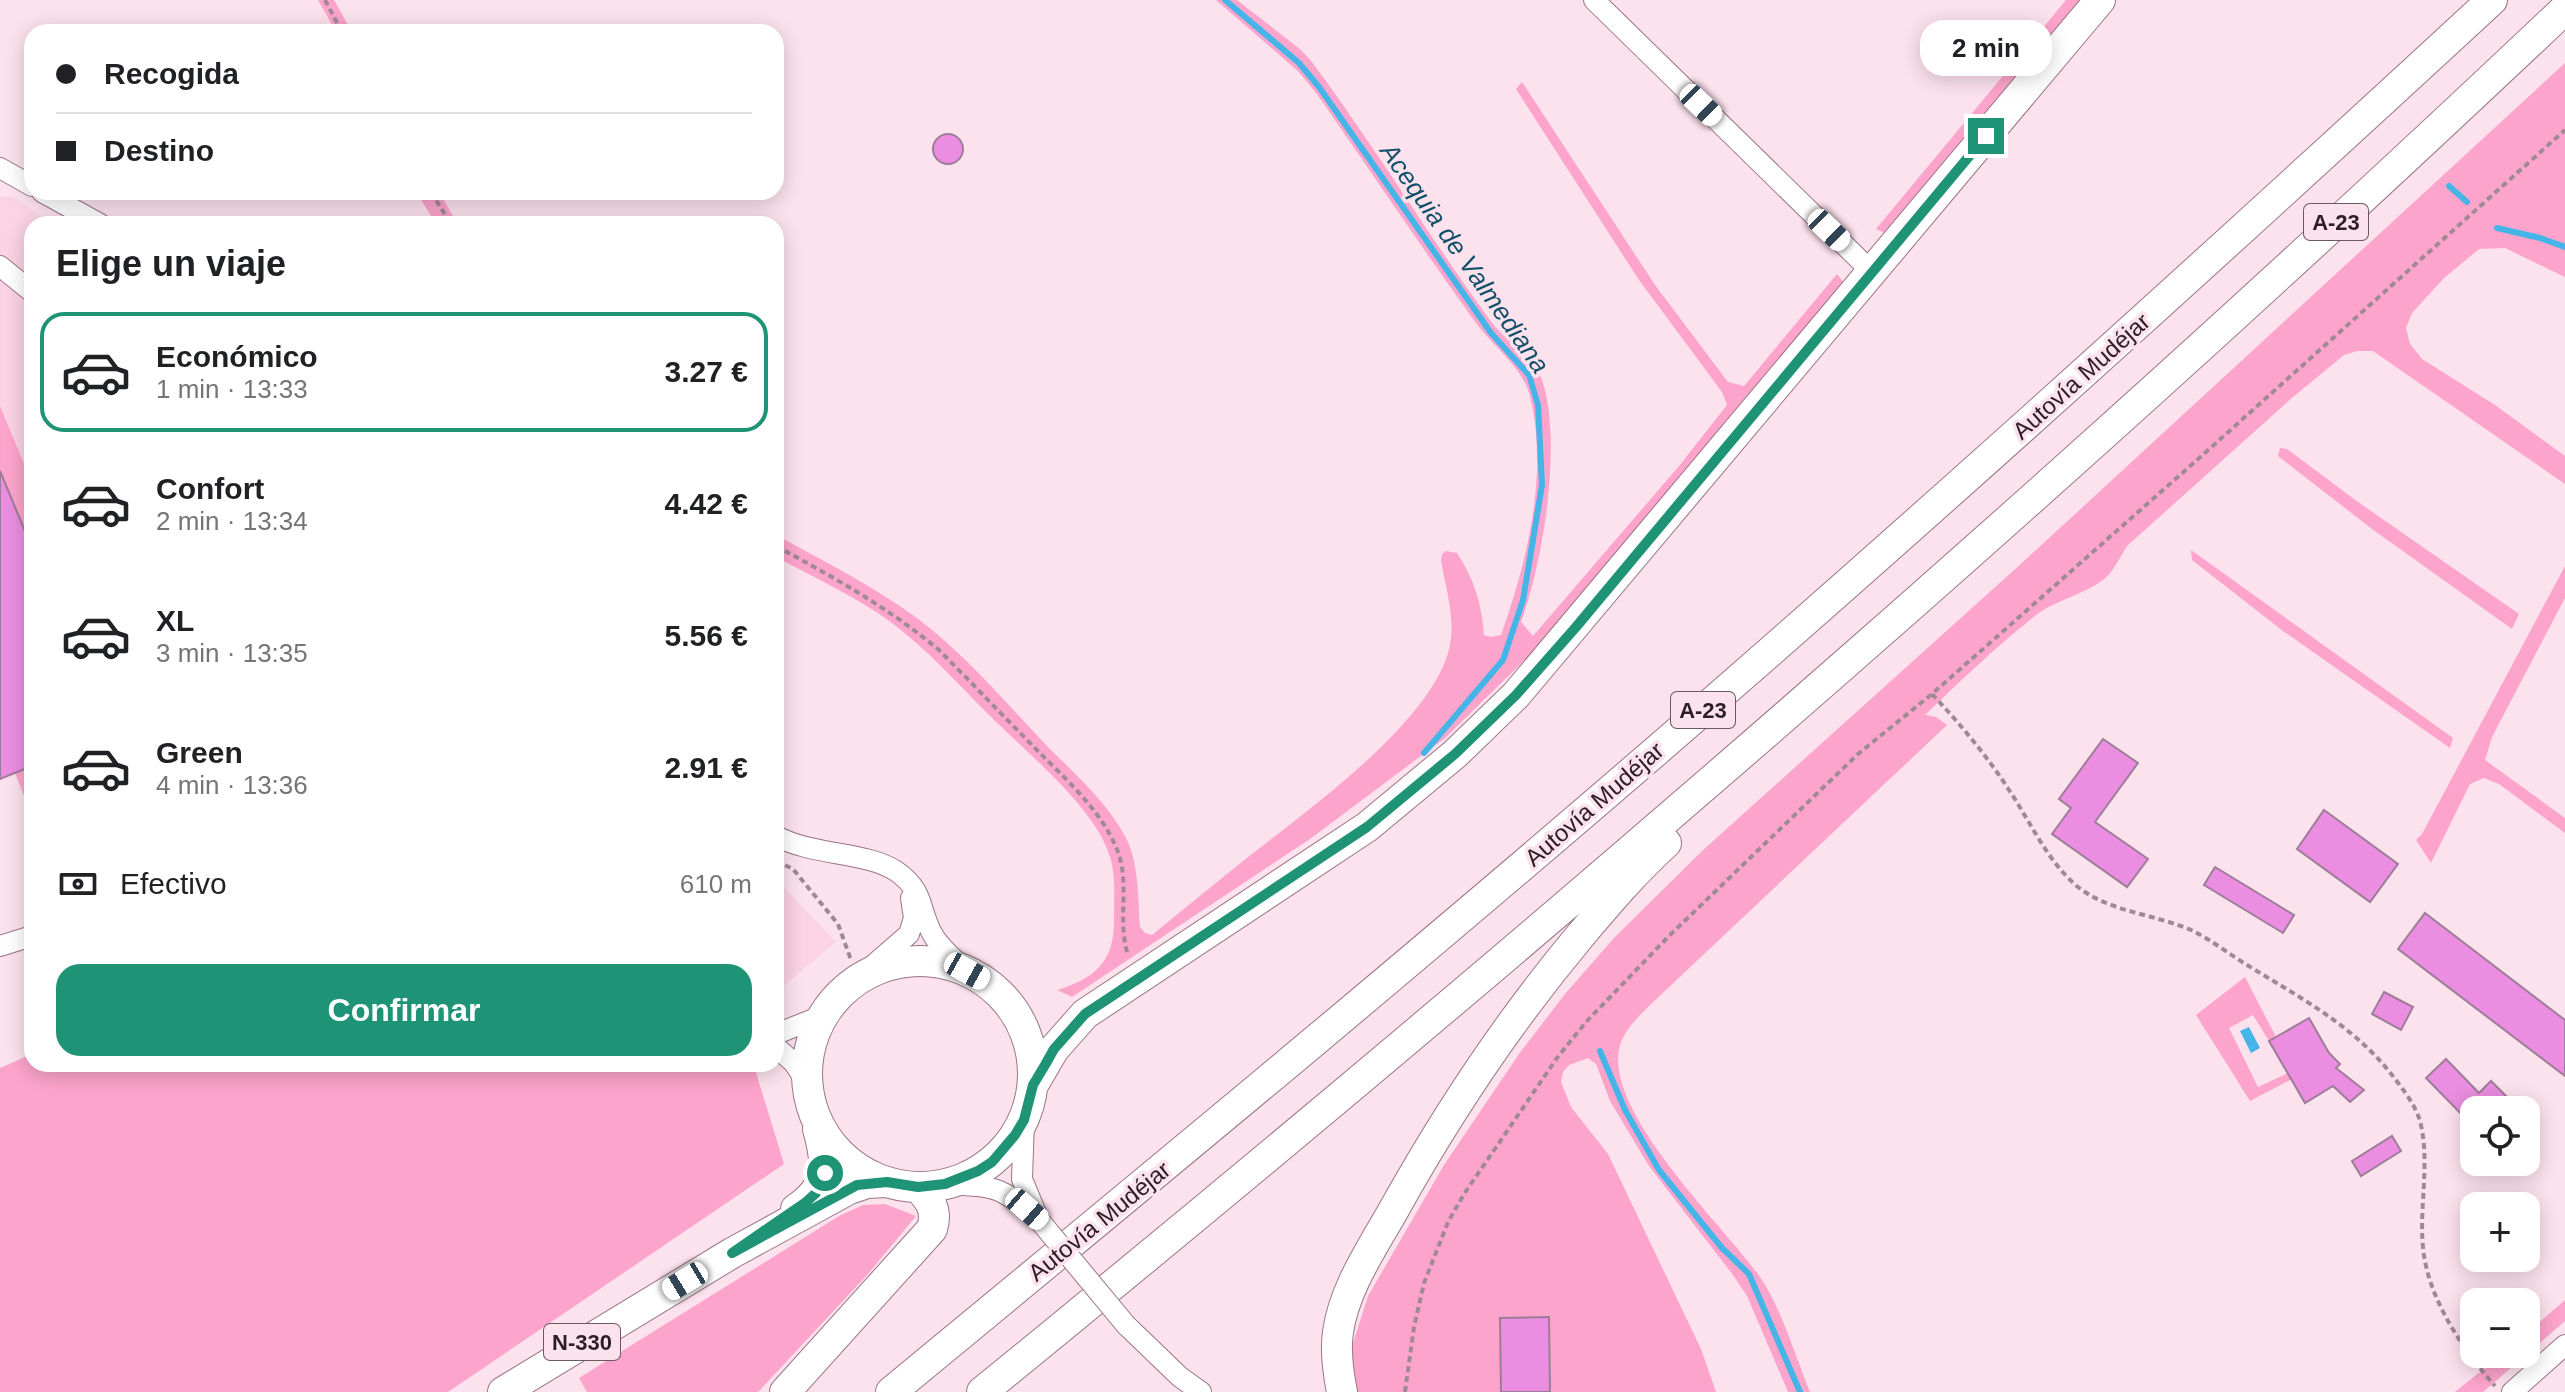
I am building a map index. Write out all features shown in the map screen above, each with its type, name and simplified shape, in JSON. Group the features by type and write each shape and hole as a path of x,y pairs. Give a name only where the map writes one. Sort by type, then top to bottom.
{"highway":[{"name":"N-330","path":"503,1392 732,1253 857,1185 887,1182 932,1186 978,1171 992,1162 1024,1120 1033,1085 1054,1049 1085,1014 1367,827 1455,754 1516,695 2100,0"},
{"name":"Autovía Mudéjar","path":"891,1392 1349,1014 1740,678 2195,273 2492,0"},
{"name":"A-23","path":"982,1392 1413,1035 1693,796 2236,314 2565,9"},
{"path":"1342,1392 1337,1355 1338,1331 1351,1291 1432,1142 1482,1065 1555,966 1617,893 1678,832 1693,796"},
{"name":"N-330","path":"732,1253 816,1193 825,1173 807,1083 810,1047 824,1015 851,976 906,962 937,962 967,971 984,981 1012,1008 1021,1022 1032,1053 1033,1085"},
{"name":"N-330","path":"1012,1008 1046,1019 1085,1014"},
{"name":"N-330","path":"814,1115 843,1156 887,1182"},
{"path":"785,1392 932,1229 935,1211 931,1201 932,1186"}],"street":[{"path":"1594,0 1872,272"},
{"path":"0,168 24,182"},
{"path":"56,200 86,216"},
{"path":"0,266 24,286"},
{"path":"784,839 816,851 877,863 905,879 921,898 934,937 967,971"},
{"path":"851,976 909,934 913,926 913,907 905,879"},
{"path":"0,946 24,938"},
{"path":"784,1031 824,1015"},
{"path":"784,1054 807,1083"},
{"path":"1024,1120 1022,1179 1039,1220"},
{"path":"932,1186 984,1186 1007,1192 1039,1220 1126,1325 1174,1392"},
{"path":"1126,1325 1180,1377 1201,1392"},
{"path":"2512,1392 2565,1345"}],"path":[{"path":"325,0 338,24"},
{"path":"1405,1392 1414,1327 1435,1250 1464,1194 1557,1058 1586,1022 1669,936 1858,754 1932,694 2565,130"},
{"path":"784,551 869,599 939,650 1090,807 1110,835 1122,863 1126,949 1139,979"},
{"path":"1932,694 1997,771 2043,847 2081,889 2107,904 2192,931 2324,1013 2365,1043 2390,1072 2419,1119 2424,1159 2422,1241 2436,1298 2476,1364 2500,1392"},
{"path":"784,863 793,869 838,924 851,976"}],"shaded area":[{"path":"318,0 334,0 348,24 332,24"},
{"path":"1216,0 1237,0 1312,62 1492,323 1528,358 1539,374 1551,438 1543,536 1521,622 1533,636 1679,466 1727,405 1722,392 1639,280 1516,89 1522,82 1655,285 1728,382 1744,386 1837,274 1844,283 1533,652 1445,738 1310,839 1072,997 1057,990 1093,973 1107,956 1111,945 1114,887 1112,864 1102,838 1058,781 905,633 865,605 784,561 784,539 883,595 935,632 1090,789 1119,825 1130,848 1136,870 1140,927 1145,933 1152,935 1370,758 1424,698 1442,668 1452,629 1441,560 1446,551 1457,553 1468,572 1479,602 1484,635 1501,635 1527,548 1536,487 1535,426 1530,396 1521,375 1473,319 1298,71"},
{"path":"2066,0 2083,0 1887,234 1876,229"},
{"path":"2565,63 2565,277 2505,248 2479,249 2444,278 2412,313 2406,328 2410,344 2422,359 2495,405 2565,456 2565,484 2373,351 2344,355 2127,546 2103,580 2040,612 1951,690 1925,715 1936,717 1947,725 1650,1005 1624,1036 1619,1049 1620,1075 1630,1104 1670,1167 1758,1274 1781,1316 1810,1392 1788,1392 1747,1296 1649,1166 1610,1101 1596,1064 1588,1058 1569,1065 1563,1072 1561,1082 1571,1107 1608,1154 1701,1349 1716,1392 1358,1392 1353,1343 1368,1296 1444,1165 1519,1054 1565,994 1614,938 1701,852 2023,562"},
{"path":"0,196 16,198 40,216 24,216 24,639 0,580"},
{"path":"421,200 444,200 453,216 431,216"},
{"path":"0,406 24,464 24,528 0,470"},
{"path":"2280,448 2287,449 2519,614 2512,629 2372,529 2278,456"},
{"path":"2191,550 2453,738 2450,748 2283,631 2192,560"},
{"path":"2565,566 2565,598 2492,737 2485,760 2565,818 2565,833 2499,784 2484,778 2470,784 2431,863 2416,840 2422,834"},
{"path":"24,769 24,796 15,773"},
{"path":"784,887 836,942 784,985"},
{"path":"2245,977 2276,1037 2269,1041 2253,1015 2229,1028 2258,1087 2288,1073 2292,1079 2250,1101 2196,1015"},
{"path":"24,1058 24,1072 756,1072 784,1164 448,1392 0,1392 0,1068"},
{"path":"885,1204 916,1216 868,1274 758,1392 587,1392 579,1378 839,1216 863,1205"},
{"path":"2565,1300 2565,1321 2540,1343 2540,1322"},
{"path":"2485,1368 2511,1368 2483,1392 2455,1392"}],"water":[{"path":"2249,1027 2260,1048 2251,1053 2240,1031"}],"building":[{"path":"948,134 959,138 963,149 959,160 948,164 937,160 933,149 937,138"},
{"path":"0,471 24,529 24,769 0,779"},
{"path":"2103,739 2138,763 2095,822 2148,859 2127,887 2052,834 2071,808 2059,799"},
{"path":"2324,810 2398,864 2370,902 2297,849"},
{"path":"2215,867 2294,915 2283,933 2204,885"},
{"path":"2425,913 2565,1020 2565,1076 2398,949"},
{"path":"2384,992 2413,1007 2401,1030 2372,1014"},
{"path":"2309,1018 2329,1053 2340,1064 2336,1068 2364,1090 2350,1102 2333,1086 2305,1103 2269,1041"},
{"path":"2446,1059 2479,1093 2491,1081 2506,1096 2460,1096 2460,1113 2426,1078"},
{"path":"2392,1136 2401,1151 2361,1176 2352,1161"},
{"path":"1549,1317 1550,1392 1501,1392 1500,1318"}],"waterway":[{"name":"Acequia de Valmediana","path":"1225,0 1299,63 1319,87 1491,333 1529,375 1538,405 1542,485 1523,600 1503,660 1424,753"},
{"path":"2449,186 2467,202"},
{"path":"2497,228 2565,247"},
{"name":"Acequia de Valmediana","path":"1600,1051 1625,1110 1659,1170 1722,1248 1749,1274 1800,1392"}],"route":[{"path":"825,1173 816,1193 806,1202 732,1253 857,1185 887,1182 918,1187 945,1184 992,1162 1005,1149 1024,1120 1033,1085 1054,1049 1085,1014 1367,827 1455,754 1516,695 1576,627 1986,136"}]}
